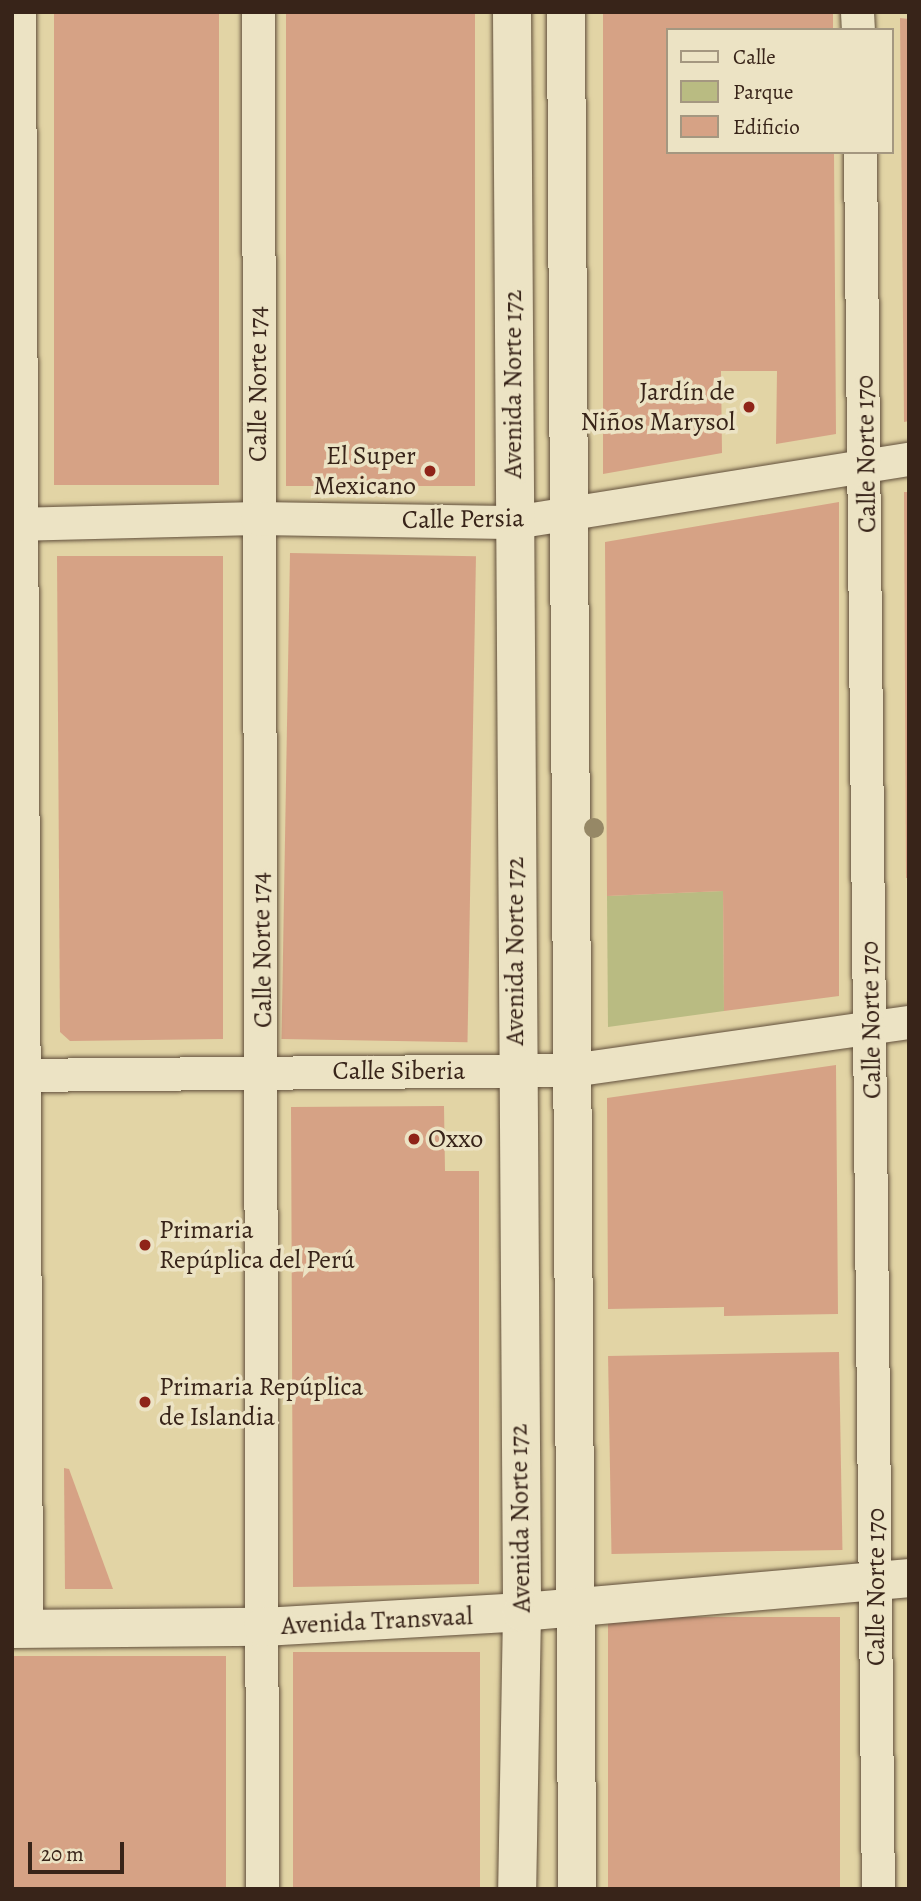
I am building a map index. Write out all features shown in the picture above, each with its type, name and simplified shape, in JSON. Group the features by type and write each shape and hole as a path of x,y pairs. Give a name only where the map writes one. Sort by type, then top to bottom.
{"street":[{"path":"19,12 19,1629"},
{"name":"Calle Norte 174","path":"258,12 257,518 263,1072 262,1889"},
{"name":"Avenida Norte 172","path":"513,12 515,1070 522,1612 517,1889"},
{"name":"Avenida Norte 172","path":"566,12 577,1889"},
{"name":"Calle Norte 170","path":"860,154 872,1026 893,1580 878,1889"},
{"name":"Calle Persia","path":"18,524 257,518 514,522 909,458"},
{"name":"Calle Siberia","path":"19,1075 571,1070 909,1022"},
{"name":"Avenida Transvaal","path":"19,1629 263,1628 522,1612 577,1604 893,1580"}],"green space":[{"path":"723,891 724,1011 608,1027 607,896"}],"building":[{"path":"54,12 219,12 219,485 54,485"},
{"path":"286,12 475,12 475,486 286,486"},
{"path":"603,12 833,14 833,28 666,28 666,154 834,154 836,434 776,444 777,371 721,371 722,453 603,474"},
{"path":"900,18 909,19 909,421 904,422"},
{"path":"904,492 909,492 909,878 906,878"},
{"path":"839,502 839,996 724,1011 723,891 607,896 605,542"},
{"path":"290,553 476,556 467,1042 282,1039"},
{"path":"57,556 223,556 223,1039 70,1041 60,1032"},
{"path":"836,1065 838,1314 724,1316 724,1307 608,1309 607,1098"},
{"path":"444,1106 445,1171 479,1171 479,1584 293,1587 291,1107"},
{"path":"839,1352 842,1550 611,1554 608,1356"},
{"path":"64,1468 69,1469 113,1589 65,1589"},
{"path":"608,1617 840,1617 840,1889 608,1889"},
{"path":"293,1652 480,1652 480,1889 293,1889"},
{"path":"12,1656 226,1656 226,1889 12,1889"}],"place":[{"name":"Jardín de Niños Marysol","path":"749,407"},
{"name":"El Super Mexicano","path":"430,471"},
{"name":"Oxxo","path":"414,1139"},
{"name":"Primaria Repúplica del Perú","path":"145,1245"},
{"name":"Primaria Repúplica de Islandia","path":"145,1402"}]}
